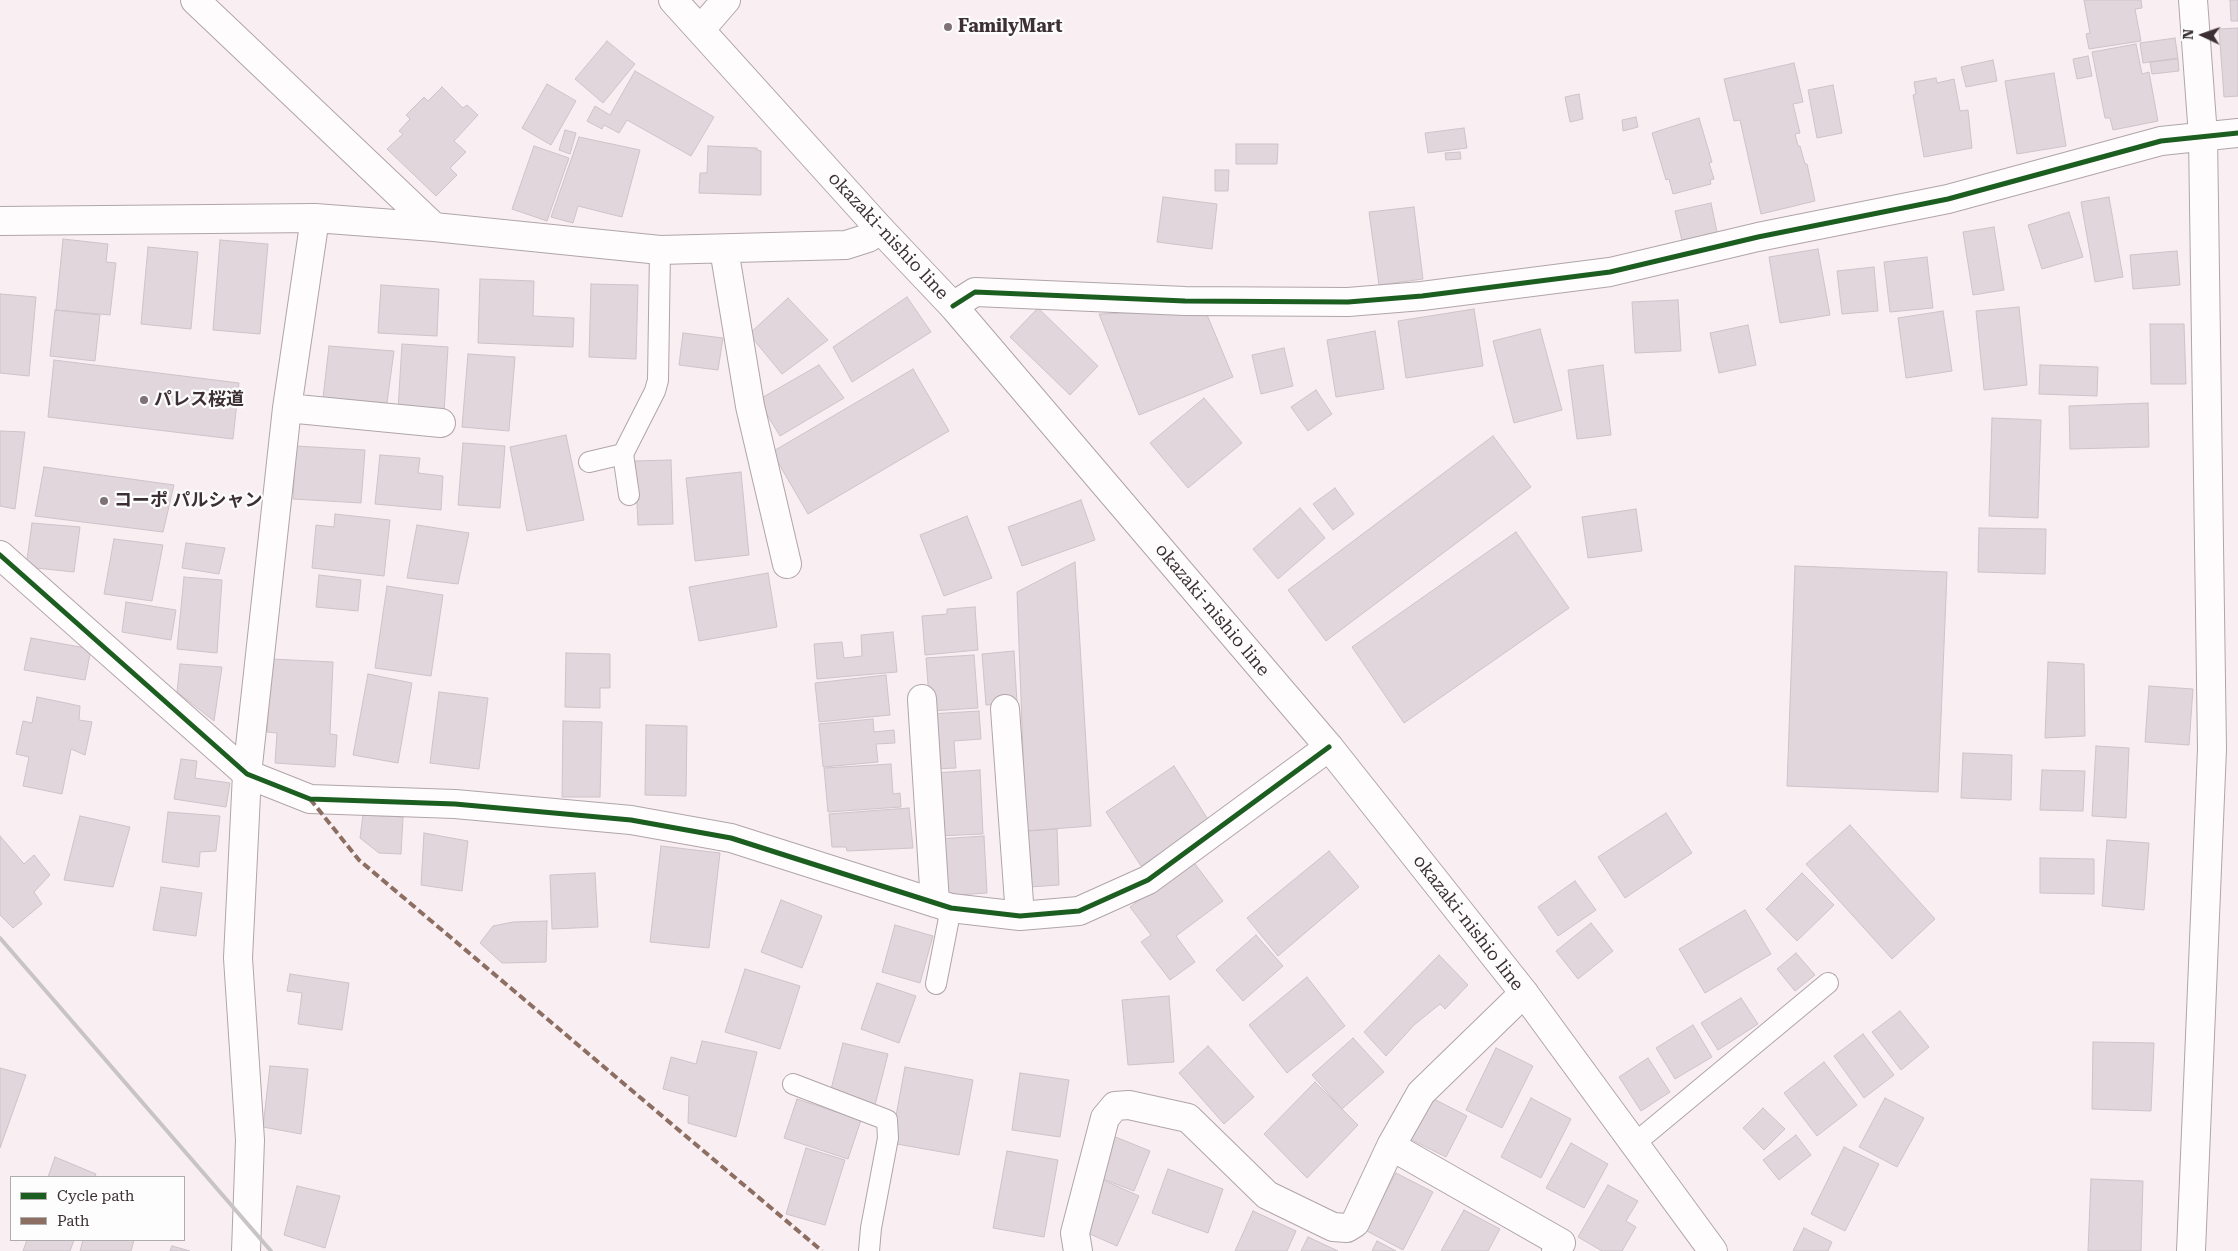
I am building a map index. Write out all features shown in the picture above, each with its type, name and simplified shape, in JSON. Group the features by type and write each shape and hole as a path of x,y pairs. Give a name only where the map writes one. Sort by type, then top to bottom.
{"street":[{"path":"195,0 434,227"},
{"name":"okazaki-nishio line","path":"673,0 701,28 880,229 953,306 1329,746 1524,993 1713,1251"},
{"path":"701,28 726,0"},
{"path":"2191,1251 2212,749 2203,136 2192,0"},
{"path":"953,306 975,292 1185,301 1348,302 1422,296 1610,272 1758,237 1948,199 2161,141 2238,133"},
{"path":"246,1251 250,1140 238,958 247,774 287,408 315,218"},
{"path":"0,221 315,218 434,227 660,250 846,245 868,238 880,229"},
{"path":"724,249 750,406 787,564"},
{"path":"287,408 441,423"},
{"path":"0,555 247,774 310,799 455,804 631,820 722,836 943,906 1020,916 1079,911 1148,880 1329,746"},
{"path":"922,699 943,906"},
{"path":"1005,709 1020,916"},
{"path":"1078,1251 1075,1234 1105,1118 1115,1106 1129,1105 1188,1118 1267,1195 1333,1227 1346,1228 1355,1223 1392,1146 1421,1093 1524,993"},
{"path":"1392,1146 1561,1243 1556,1251"}],"lane":[{"path":"629,494 623,454 655,391 658,380 660,250"},
{"path":"589,462 623,454"},
{"path":"936,984 943,906"},
{"path":"1634,1144 1828,983"},
{"path":"793,1084 887,1120 888,1138 871,1228 869,1251"}],"building":[{"path":"2084,0 2141,0 2142,8 2135,9 2141,41 2089,49 2086,34 2090,33"},
{"path":"2230,0 2238,0 2238,21 2231,21"},
{"path":"2238,28 2238,96 2224,97 2219,29"},
{"path":"2175,38 2178,58 2143,63 2140,43"},
{"path":"607,41 635,64 603,103 575,79"},
{"path":"2136,44 2142,74 2149,72 2158,121 2113,130 2110,118 2105,118 2092,52"},
{"path":"2088,56 2092,76 2077,79 2073,59"},
{"path":"2178,59 2179,71 2152,74 2150,62"},
{"path":"1993,60 1997,81 1966,87 1961,67"},
{"path":"1794,63 1803,102 1793,104 1800,133 1795,134 1805,164 1807,164 1815,201 1761,214 1740,120 1734,121 1724,79"},
{"path":"635,71 714,117 691,156 627,120 619,133 604,125 602,129 587,121 595,106 610,115"},
{"path":"2054,73 2066,146 2017,154 2005,81"},
{"path":"1936,78 1937,83 1954,79 1960,111 1968,110 1972,148 1924,157 1913,95 1916,94 1914,82"},
{"path":"547,84 576,101 551,145 522,128"},
{"path":"1833,85 1842,133 1817,138 1808,90"},
{"path":"442,87 463,108 467,105 478,115 454,141 466,152 450,168 457,175 436,196 387,149 403,134 399,131 410,119 406,115 424,97 428,101"},
{"path":"1579,94 1583,119 1570,122 1565,97"},
{"path":"1636,117 1638,127 1623,131 1622,120"},
{"path":"1699,118 1712,162 1709,163 1714,179 1710,180 1711,184 1673,194 1669,179 1666,180 1652,133"},
{"path":"1464,128 1467,148 1428,153 1425,133"},
{"path":"565,130 576,133 570,154 559,150"},
{"path":"579,137 640,150 622,217 578,206 573,223 551,217"},
{"path":"1236,144 1278,144 1277,164 1236,164"},
{"path":"534,146 569,158 547,221 512,209"},
{"path":"708,146 757,148 757,150 761,151 761,195 699,193 700,173 707,173"},
{"path":"1460,152 1461,159 1446,160 1445,153"},
{"path":"1215,170 1229,170 1228,191 1215,191"},
{"path":"1163,197 1217,204 1212,249 1157,242"},
{"path":"2109,197 2123,277 2095,282 2081,202"},
{"path":"1711,203 1718,237 1683,245 1675,211"},
{"path":"1414,207 1423,279 1379,285 1369,212"},
{"path":"2069,212 2083,257 2042,269 2028,225"},
{"path":"1994,227 2004,290 1973,295 1963,232"},
{"path":"63,239 108,244 106,262 116,263 110,315 56,310"},
{"path":"220,240 268,244 260,334 213,330"},
{"path":"148,247 198,252 191,329 141,324"},
{"path":"1818,249 1830,315 1780,323 1769,257"},
{"path":"2177,251 2180,285 2133,289 2130,255"},
{"path":"1927,257 1933,308 1890,312 1884,262"},
{"path":"1874,267 1878,311 1842,314 1837,271"},
{"path":"480,279 534,281 533,316 574,318 573,347 478,343"},
{"path":"591,284 638,285 636,359 589,357"},
{"path":"381,285 439,289 437,336 378,333"},
{"path":"0,294 36,297 29,376 0,373"},
{"path":"907,297 931,332 852,382 833,347"},
{"path":"788,298 828,340 782,374 749,334"},
{"path":"1678,300 1681,351 1635,353 1632,302"},
{"path":"2019,307 2027,385 1984,390 1976,311"},
{"path":"1038,308 1098,366 1070,395 1010,337"},
{"path":"1474,309 1483,366 1406,378 1398,321"},
{"path":"55,310 100,315 95,361 50,356"},
{"path":"1205,310 1233,377 1139,415 1099,314"},
{"path":"1943,311 1952,371 1906,378 1898,318"},
{"path":"2150,324 2184,324 2186,384 2151,384"},
{"path":"1748,325 1756,365 1719,373 1710,333"},
{"path":"1540,329 1562,410 1514,423 1493,341"},
{"path":"1375,331 1384,389 1336,397 1327,340"},
{"path":"683,333 723,338 718,370 679,365"},
{"path":"402,344 448,347 444,413 398,410"},
{"path":"329,346 394,351 387,403 323,398"},
{"path":"1284,348 1293,386 1261,394 1252,355"},
{"path":"468,354 515,357 509,431 462,427"},
{"name":"パレス桜道","path":"54,360 239,383 233,439 48,417"},
{"path":"819,365 844,398 780,436 758,400"},
{"path":"1603,365 1611,435 1577,439 1568,370"},
{"path":"2040,365 2098,367 2097,396 2039,394"},
{"path":"913,369 949,431 808,514 772,452"},
{"path":"1316,390 1332,414 1308,431 1291,407"},
{"path":"1204,398 1242,443 1188,488 1150,443"},
{"path":"2148,403 2149,447 2070,449 2069,406"},
{"path":"1992,418 2041,420 2038,518 1989,516"},
{"path":"0,431 25,432 15,509 0,506"},
{"path":"566,435 584,520 527,531 510,447"},
{"path":"1493,436 1531,487 1326,641 1288,590"},
{"path":"463,443 505,446 500,508 458,505"},
{"path":"296,446 365,450 361,503 293,499"},
{"path":"380,455 420,458 418,473 443,476 441,510 375,504"},
{"path":"671,460 673,524 638,525 635,461"},
{"name":"コーポ パルシャン","path":"44,467 174,485 163,532 35,516"},
{"path":"741,472 749,555 695,561 686,478"},
{"path":"1335,488 1354,514 1333,530 1313,504"},
{"path":"1081,500 1095,540 1022,566 1008,527"},
{"path":"1300,508 1325,538 1278,579 1253,549"},
{"path":"1636,509 1642,551 1588,558 1582,517"},
{"path":"335,514 390,520 384,576 312,568 316,525 334,527"},
{"path":"967,516 992,578 944,596 920,535"},
{"path":"32,523 80,527 74,572 26,567"},
{"path":"417,525 469,533 458,584 407,578"},
{"path":"1979,528 2046,529 2045,574 1978,572"},
{"path":"1516,532 1569,608 1404,723 1352,647"},
{"path":"114,539 163,545 152,601 104,594"},
{"path":"186,543 225,548 219,574 182,568"},
{"path":"1075,562 1091,826 1026,831 1017,592"},
{"path":"1795,566 1947,572 1938,792 1787,786"},
{"path":"768,573 777,627 699,641 689,587"},
{"path":"319,575 361,580 358,611 316,607"},
{"path":"184,577 222,580 217,653 177,649"},
{"path":"387,586 443,595 431,676 375,668"},
{"path":"126,602 176,610 171,640 122,632"},
{"path":"975,607 978,650 925,655 922,616 947,614 947,609"},
{"path":"893,632 897,672 817,679 814,644 842,642 844,658 862,656 861,635"},
{"path":"31,638 91,649 85,680 24,670"},
{"path":"1014,651 1017,703 986,705 982,654"},
{"path":"566,653 610,654 610,688 600,688 600,708 565,707"},
{"path":"974,655 978,708 930,711 926,658"},
{"path":"271,659 333,662 330,734 337,735 335,767 275,763 277,733 267,732"},
{"path":"2048,662 2084,664 2085,736 2045,738"},
{"path":"180,664 222,667 214,721 177,692"},
{"path":"368,674 412,683 398,763 353,755"},
{"path":"886,675 890,715 819,722 815,683"},
{"path":"2149,686 2193,689 2189,745 2145,742"},
{"path":"439,692 488,698 479,769 430,763"},
{"path":"37,697 80,706 79,720 92,722 85,755 71,749 62,794 23,786 29,757 16,754 23,721 32,723"},
{"path":"979,711 981,739 954,741 956,768 934,769 930,714"},
{"path":"873,719 874,732 894,730 895,743 876,744 878,762 823,767 819,724"},
{"path":"563,721 602,722 600,797 562,797"},
{"path":"646,725 687,726 686,796 645,795"},
{"path":"2096,746 2129,748 2126,818 2092,816"},
{"path":"1963,753 2012,755 2011,800 1961,798"},
{"path":"181,759 197,761 195,778 230,783 226,807 174,799"},
{"path":"891,764 893,794 900,793 901,807 828,812 824,768"},
{"path":"1174,766 1209,821 1141,866 1106,812"},
{"path":"980,770 983,834 937,836 934,773"},
{"path":"2042,770 2085,771 2083,811 2040,810"},
{"path":"909,808 913,848 847,851 846,847 832,847 829,814"},
{"path":"168,812 220,816 216,851 200,852 199,867 162,862"},
{"path":"1666,813 1692,853 1625,898 1598,857"},
{"path":"363,815 403,817 401,854 379,853 360,838"},
{"path":"80,816 130,827 113,887 64,880"},
{"path":"1850,825 1935,919 1892,959 1806,864"},
{"path":"1057,829 1059,885 1029,887 1026,831"},
{"path":"424,833 468,841 462,891 421,885"},
{"path":"0,836 24,864 34,855 50,875 34,892 42,904 13,928 0,915"},
{"path":"984,836 987,893 941,896 938,839"},
{"path":"2107,840 2149,843 2144,910 2102,906"},
{"path":"661,846 720,853 709,948 650,942"},
{"path":"1329,851 1359,887 1278,956 1247,918"},
{"path":"2040,858 2094,859 2094,894 2040,893"},
{"path":"1192,860 1223,901 1176,936 1195,962 1170,980 1141,942 1151,935 1130,907"},
{"path":"595,873 598,927 552,929 550,875"},
{"path":"1802,873 1834,905 1797,941 1766,909"},
{"path":"1575,881 1596,910 1558,936 1538,907"},
{"path":"161,887 202,893 196,936 153,930"},
{"path":"781,900 822,916 802,968 761,952"},
{"path":"1745,910 1771,954 1705,993 1679,949"},
{"path":"547,921 546,962 502,963 480,943 493,926 513,922"},
{"path":"1591,923 1613,951 1578,979 1556,951"},
{"path":"895,925 933,936 920,983 882,972"},
{"path":"1256,935 1283,966 1243,1001 1216,970"},
{"path":"1796,953 1815,975 1795,991 1777,969"},
{"path":"1439,955 1468,985 1445,1009 1440,1004 1414,1025 1386,1056 1364,1032"},
{"path":"745,969 800,986 780,1049 725,1032"},
{"path":"290,974 349,983 342,1030 298,1024 302,993 287,991"},
{"path":"1307,977 1345,1026 1287,1073 1249,1025"},
{"path":"877,983 916,996 899,1043 861,1029"},
{"path":"1169,996 1174,1062 1128,1065 1122,1000"},
{"path":"1741,998 1758,1024 1718,1050 1701,1023"},
{"path":"1900,1011 1929,1047 1901,1070 1872,1032"},
{"path":"1693,1025 1712,1057 1675,1079 1656,1048"},
{"path":"1863,1034 1894,1075 1864,1098 1834,1056"},
{"path":"1353,1038 1384,1072 1342,1109 1312,1075"},
{"path":"702,1041 757,1052 736,1137 688,1123 689,1096 663,1089 671,1057 696,1064"},
{"path":"2093,1042 2154,1043 2151,1111 2092,1109"},
{"path":"843,1043 888,1054 875,1105 830,1093"},
{"path":"1208,1046 1254,1097 1224,1124 1179,1073"},
{"path":"1496,1048 1533,1066 1502,1128 1466,1110"},
{"path":"1648,1058 1670,1092 1641,1111 1619,1077"},
{"path":"1824,1062 1857,1105 1817,1136 1784,1093"},
{"path":"270,1066 308,1069 301,1134 263,1127"},
{"path":"905,1067 973,1080 959,1155 891,1143"},
{"path":"0,1068 26,1075 0,1148"},
{"path":"1020,1073 1069,1080 1060,1137 1012,1130"},
{"path":"1315,1082 1358,1125 1307,1178 1264,1134"},
{"path":"1432,1098 1467,1116 1446,1157 1410,1139"},
{"path":"1531,1098 1571,1119 1541,1178 1501,1157"},
{"path":"1885,1098 1924,1118 1897,1167 1859,1147"},
{"path":"797,1099 861,1120 848,1159 784,1138"},
{"path":"1763,1108 1785,1129 1764,1150 1743,1128"},
{"path":"1796,1135 1811,1155 1779,1180 1763,1160"},
{"path":"1113,1136 1150,1151 1134,1191 1103,1179"},
{"path":"1571,1143 1608,1164 1584,1208 1546,1188"},
{"path":"1844,1147 1879,1164 1845,1231 1811,1214"},
{"path":"806,1148 845,1160 825,1225 786,1214"},
{"path":"1007,1151 1058,1160 1044,1237 993,1228"},
{"path":"55,1157 96,1174 95,1176 48,1176"},
{"path":"1168,1169 1223,1189 1208,1233 1152,1213"},
{"path":"1396,1173 1433,1192 1403,1250 1365,1230"},
{"path":"2091,1179 2143,1181 2141,1251 2088,1251"},
{"path":"1103,1180 1139,1196 1117,1246 1081,1230"},
{"path":"1608,1185 1638,1201 1626,1221 1636,1227 1622,1251 1602,1251 1578,1237"},
{"path":"297,1186 340,1196 325,1248 284,1235"},
{"path":"1464,1210 1500,1229 1488,1251 1441,1251"},
{"path":"1253,1211 1296,1231 1287,1251 1235,1251"},
{"path":"1804,1228 1832,1242 1828,1251 1793,1251"},
{"path":"1308,1237 1338,1251 1301,1251"},
{"path":"27,1241 74,1241 70,1251 23,1251"},
{"path":"83,1241 134,1241 131,1251 80,1251"},
{"path":"1377,1241 1396,1251 1372,1251"},
{"path":"172,1246 190,1251 170,1251"}],"railway":[{"path":"0,938 271,1251"}],"marked path":[{"path":"310,799 359,860 822,1251"}],"cycle path":[{"path":"953,306 975,292 1185,301 1348,302 1422,296 1610,272 1758,237 1948,199 2161,141 2238,133"},
{"path":"0,555 247,774 310,799 455,804 631,820 731,838 951,908 1020,916 1079,911 1148,880 1329,747"}],"place":[{"name":"FamilyMart","path":"948,27"},
{"name":"パレス桜道","path":"144,400"},
{"name":"コーポ パルシャン","path":"104,501"}]}
